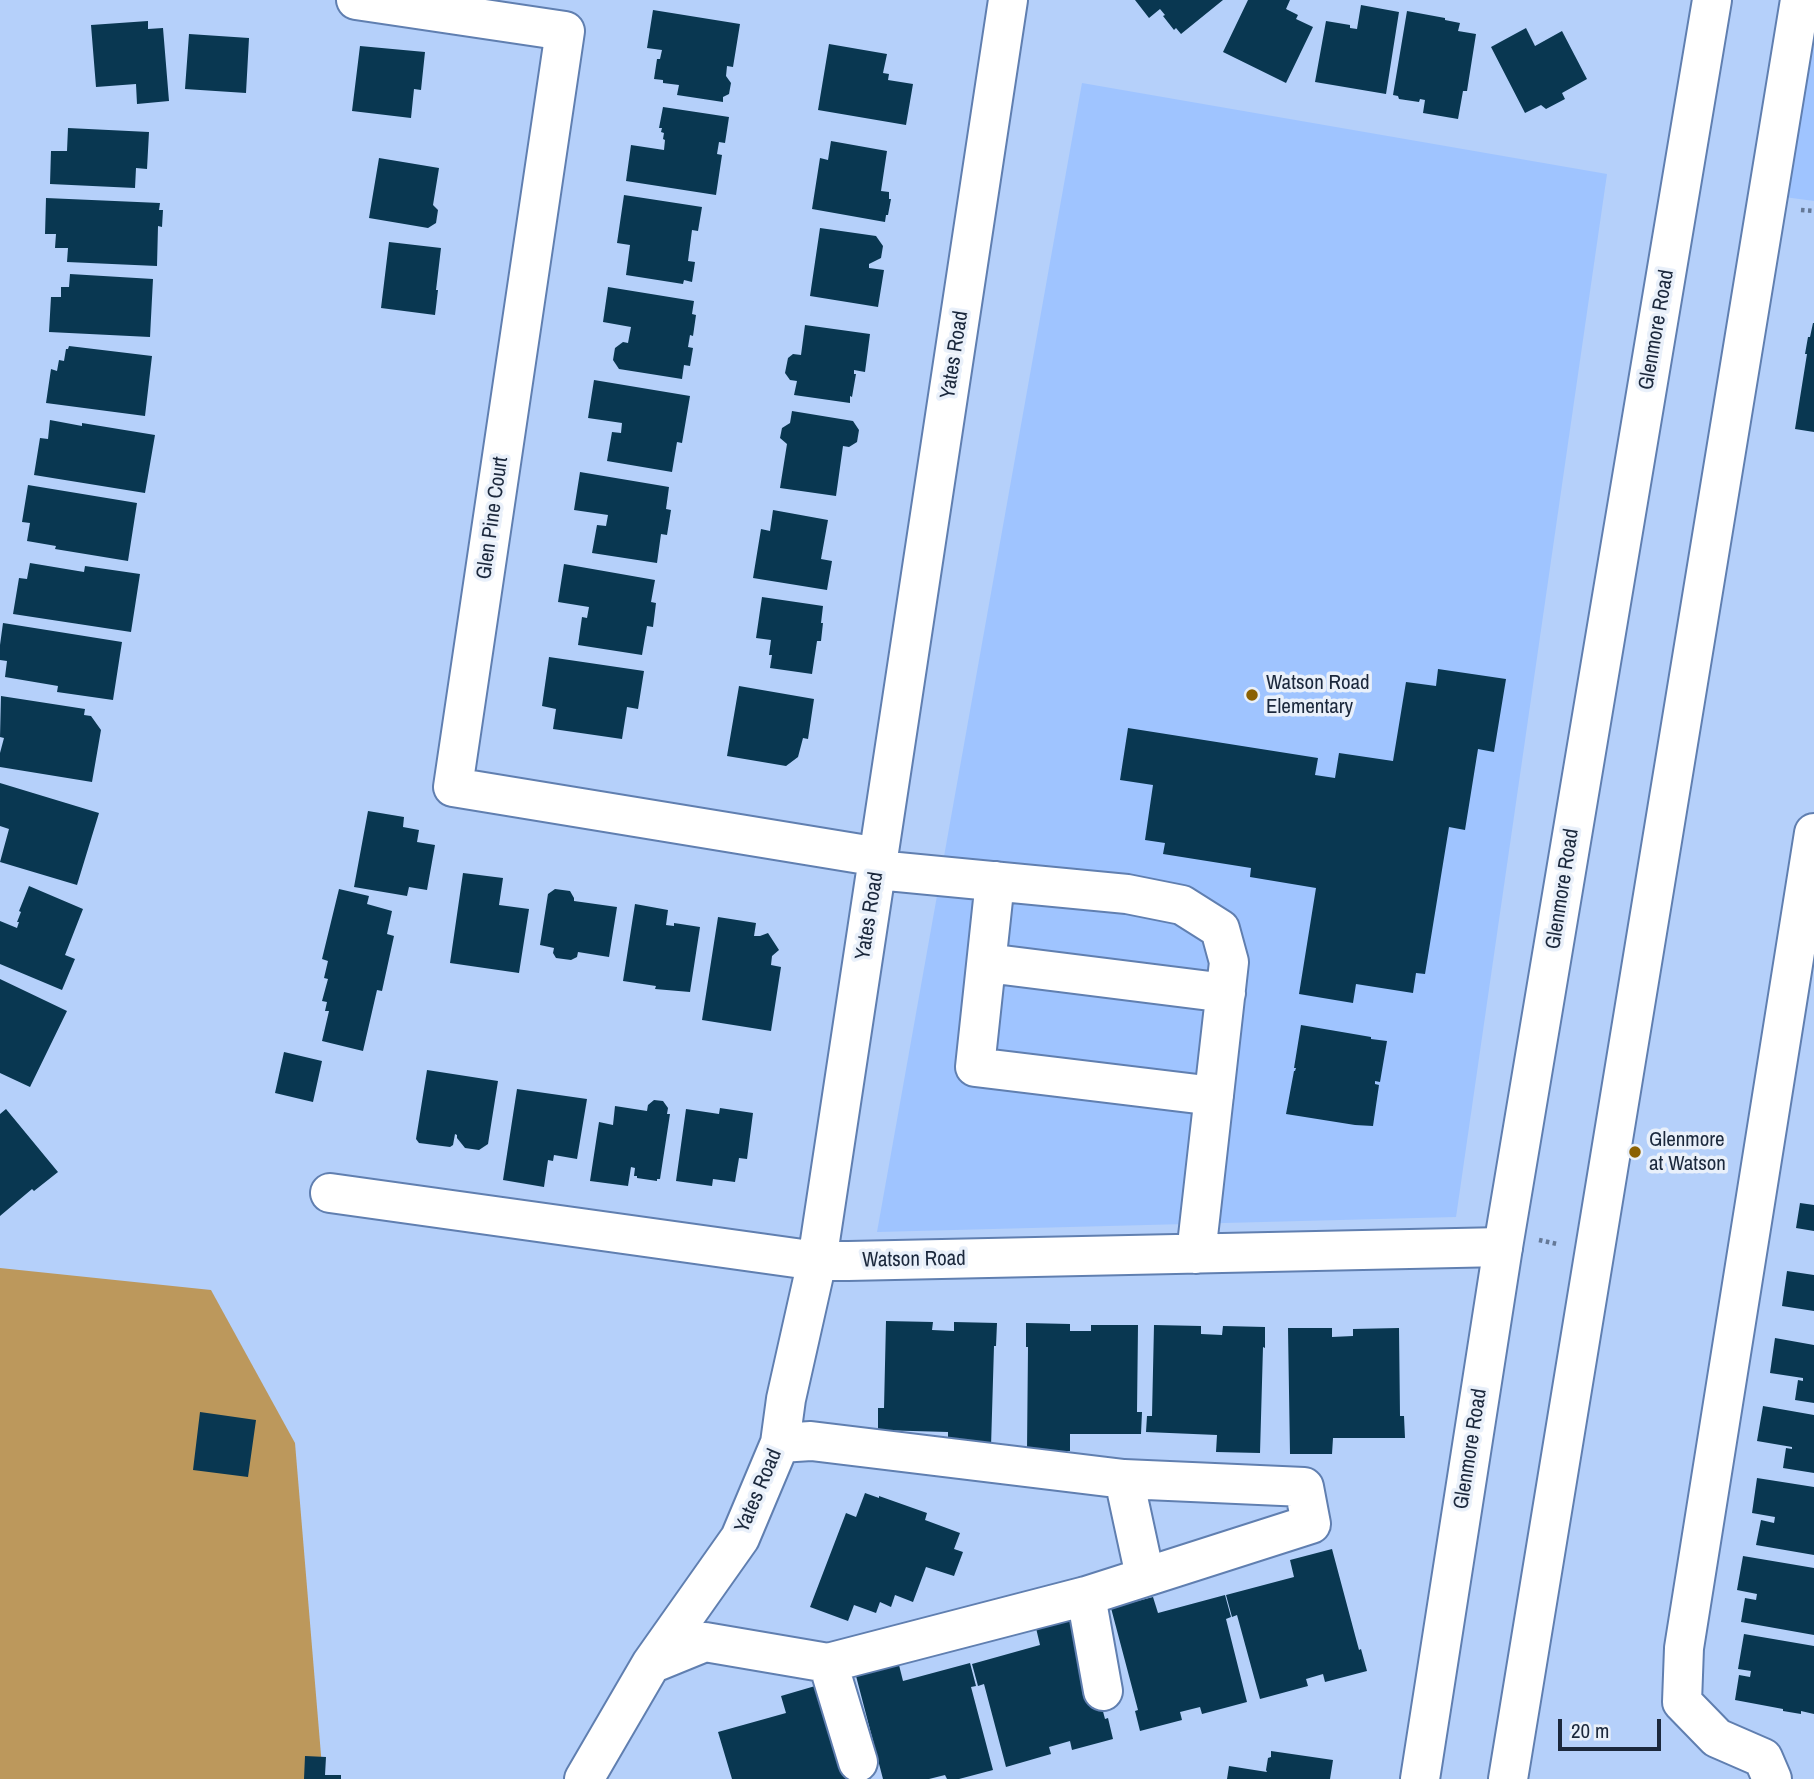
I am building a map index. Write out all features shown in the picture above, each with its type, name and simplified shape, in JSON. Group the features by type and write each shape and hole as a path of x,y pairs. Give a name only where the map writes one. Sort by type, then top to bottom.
{"street":[{"name":"Glen Pine Court","path":"356,0 565,31 453,787 878,863"},
{"name":"Yates Road","path":"584,1779 651,1664 740,1538 780,1443 786,1399 817,1261 1008,0"},
{"name":"Glenmore Road","path":"1420,1779 1519,1243 1712,0"},
{"path":"1508,1779 1800,0"},
{"path":"1772,1779 1763,1758 1717,1738 1682,1702 1684,1648 1814,833"},
{"path":"878,863 995,881 1127,894 1182,905 1220,929 1229,962 1196,1254"},
{"path":"995,881 975,1067 1214,1096"},
{"path":"987,963 1226,993"},
{"name":"Watson Road","path":"330,1193 817,1261 1196,1254 1519,1243"},
{"path":"651,1664 705,1642 828,1663 1086,1596 1311,1524 1304,1487 1124,1479 811,1441 780,1443"},
{"path":"1124,1479 1145,1576"},
{"path":"1086,1596 1102,1691"},
{"path":"828,1663 858,1762"}],"path":[{"path":"1519,1243 1556,1244"}],"shaded area":[{"path":"1814,0 1814,201 1777,196"},
{"name":"Watson Road Elementary","path":"1082,83 1607,174 1456,1217 877,1232"},
{"path":"0,1268 211,1290 295,1443 323,1779 0,1779"}],"building":[{"path":"1135,0 1223,0 1181,34 1176,28 1174,30 1160,9 1149,18"},
{"path":"1248,0 1290,0 1286,9 1298,15 1296,19 1313,27 1286,83 1223,52"},
{"path":"1361,5 1399,12 1386,94 1315,82 1326,21 1350,25 1350,28 1357,29"},
{"path":"653,10 740,24 733,67 727,66 726,76 731,83 729,94 723,97 723,102 677,95 679,85 654,79 657,59 660,59 662,50 647,48"},
{"path":"1407,11 1460,23 1458,31 1476,34 1467,91 1463,91 1458,119 1423,113 1425,100 1420,99 1419,102 1399,99 1393,95"},
{"path":"148,21 148,29 163,28 169,101 137,104 136,84 96,87 91,25"},
{"path":"1526,28 1535,46 1562,31 1587,79 1562,93 1565,99 1546,109 1541,105 1525,113 1491,47"},
{"path":"189,34 249,38 246,93 185,89"},
{"path":"829,44 887,54 883,73 889,74 888,80 913,84 906,125 818,110"},
{"path":"360,46 425,52 421,90 414,89 411,118 352,111"},
{"path":"663,107 729,117 725,143 719,142 717,154 722,155 716,195 626,181 631,145 664,150 664,133 661,132 662,128 659,128"},
{"path":"68,128 149,132 147,169 136,168 135,188 50,184 51,151 67,151"},
{"path":"831,141 887,151 881,191 889,192 891,199 885,222 812,209 820,158 828,160"},
{"path":"379,158 439,168 433,205 438,210 436,223 428,228 369,218"},
{"path":"624,195 702,207 698,231 692,230 688,261 695,262 692,282 684,280 683,284 626,275 630,245 617,243"},
{"path":"46,198 160,203 159,210 163,210 162,227 158,226 157,266 67,262 68,248 55,248 56,234 45,234"},
{"path":"820,228 876,236 883,246 881,258 869,264 869,268 884,270 878,307 810,296"},
{"path":"389,242 441,248 435,315 381,308"},
{"path":"70,274 153,279 150,337 49,332 51,297 61,297 61,287 69,287"},
{"path":"608,287 694,301 692,314 696,315 693,336 690,335 688,347 693,348 690,366 684,365 682,379 619,369 613,360 615,348 623,342 628,343 631,327 603,322"},
{"path":"1813,323 1814,432 1795,429 1805,354"},
{"path":"805,325 870,334 865,372 854,370 856,374 850,403 794,395 797,381 790,380 785,373 788,358 793,354 801,355"},
{"path":"69,346 152,356 145,416 46,403 51,369 57,371 59,360 64,361"},
{"path":"594,380 690,396 682,443 677,442 672,472 607,461 612,432 621,433 622,423 588,418"},
{"path":"792,411 853,421 859,430 857,442 849,447 843,446 836,496 780,488 787,444 780,438 782,428 790,423"},
{"path":"50,420 155,435 145,493 34,475 40,438 48,439"},
{"path":"580,472 669,487 666,509 671,510 667,535 661,534 657,563 592,553 597,525 606,526 608,515 574,510"},
{"path":"28,485 137,503 128,561 55,549 56,546 27,541 30,523 22,522"},
{"path":"773,510 828,520 821,559 832,561 827,590 753,578 761,529 770,531"},
{"path":"30,563 84,572 85,566 140,574 131,632 13,614 19,578 27,579"},
{"path":"564,564 655,580 651,602 656,603 653,627 647,626 642,655 578,645 582,617 587,618 589,607 558,602"},
{"path":"762,597 823,606 821,641 817,641 812,674 770,668 771,640 756,638"},
{"path":"3,623 122,642 113,700 57,692 58,686 5,677 7,661 0,660"},
{"path":"549,657 644,671 638,709 627,707 622,739 553,729 556,709 542,706"},
{"path":"1438,669 1506,679 1494,752 1478,749 1465,830 1449,827 1425,974 1416,973 1413,993 1356,984 1353,1003 1299,994 1316,888 1250,877 1251,868 1163,854 1165,843 1145,840 1153,785 1120,780 1128,728 1318,758 1315,775 1335,778 1339,753 1393,761 1406,682 1436,686"},
{"path":"739,686 814,699 808,739 803,738 798,757 786,766 727,756"},
{"path":"1,696 85,709 84,715 91,716 101,730 92,782 0,767 4,738 0,737"},
{"path":"0,783 99,813 77,885 0,862 9,829 0,826"},
{"path":"368,811 404,817 403,827 419,830 417,842 435,845 427,890 409,887 407,896 354,887"},
{"path":"463,873 503,878 499,905 529,909 519,973 450,963"},
{"path":"29,886 83,909 65,955 75,959 62,990 0,964 0,921 17,928 21,912 19,911"},
{"path":"339,889 369,896 367,904 392,911 387,934 394,936 382,991 377,990 363,1051 322,1041 329,1011 325,1011 327,1002 322,1001 328,979 324,978 328,961 322,959"},
{"path":"555,889 570,891 574,901 617,907 609,957 578,952 577,957 571,960 556,958 554,948 540,945 548,894"},
{"path":"635,904 668,910 666,925 674,926 674,923 700,927 690,992 655,989 656,986 623,981"},
{"path":"718,917 756,923 754,936 768,933 779,950 772,956 771,965 781,967 771,1031 702,1020"},
{"path":"0,979 67,1011 30,1087 0,1073"},
{"path":"1301,1025 1387,1041 1380,1082 1375,1081 1375,1084 1379,1085 1373,1126 1286,1114 1296,1068"},
{"path":"284,1052 322,1061 313,1102 275,1093"},
{"path":"427,1070 498,1081 488,1144 479,1150 465,1148 455,1134 450,1147 419,1143 416,1139"},
{"path":"517,1089 587,1099 577,1159 554,1155 553,1161 548,1160 544,1187 503,1180"},
{"path":"654,1100 663,1101 668,1108 667,1114 670,1114 660,1179 657,1181 637,1178 634,1176 635,1168 631,1167 628,1186 590,1181 599,1122 613,1125 615,1106 647,1111 648,1105"},
{"path":"720,1108 753,1113 747,1159 739,1158 735,1182 713,1179 712,1186 676,1181 686,1109 719,1114"},
{"path":"6,1109 58,1172 34,1191 32,1189 0,1216 0,1114"},
{"path":"1800,1203 1814,1205 1814,1231 1796,1228"},
{"path":"1787,1271 1814,1275 1814,1311 1782,1306"},
{"path":"886,1321 933,1322 932,1330 954,1331 954,1322 997,1323 991,1447 948,1446 948,1432 878,1430 878,1408 884,1408"},
{"path":"1026,1323 1070,1324 1070,1331 1091,1331 1091,1325 1138,1325 1137,1412 1142,1412 1141,1434 1070,1434 1070,1451 1027,1451"},
{"path":"1154,1325 1201,1326 1201,1334 1222,1335 1223,1326 1265,1327 1260,1453 1216,1452 1217,1435 1146,1432 1147,1416 1152,1416"},
{"path":"1288,1328 1332,1328 1332,1337 1353,1336 1353,1329 1399,1328 1400,1416 1404,1416 1405,1438 1333,1438 1332,1454 1290,1454"},
{"path":"1775,1338 1814,1345 1814,1403 1795,1400 1798,1380 1803,1381 1803,1378 1770,1373"},
{"path":"1763,1406 1814,1415 1814,1473 1783,1468 1786,1448 1792,1447 1757,1441"},
{"path":"200,1412 256,1420 248,1477 193,1470"},
{"path":"1757,1478 1814,1487 1814,1555 1756,1545 1761,1520 1774,1523 1775,1517 1752,1513"},
{"path":"865,1493 927,1513 925,1520 960,1533 954,1549 963,1552 954,1576 926,1567 913,1602 895,1595 891,1607 880,1602 876,1613 854,1605 848,1621 810,1607 846,1513 856,1517"},
{"path":"1332,1549 1367,1671 1325,1682 1323,1674 1306,1679 1308,1686 1260,1699 1237,1615 1232,1617 1226,1595 1294,1577 1290,1560"},
{"path":"1743,1556 1814,1568 1814,1635 1741,1622 1745,1598 1756,1600 1757,1594 1737,1590"},
{"path":"1225,1595 1231,1617 1226,1619 1247,1702 1202,1714 1200,1707 1180,1712 1182,1720 1140,1731 1135,1711 1138,1710 1111,1608 1153,1597 1158,1613"},
{"path":"1078,1617 1105,1719 1108,1718 1113,1739 1072,1750 1070,1741 1049,1747 1051,1754 1006,1767 984,1684 978,1686 972,1664 1040,1645 1036,1628"},
{"path":"1744,1634 1814,1646 1814,1714 1783,1711 1735,1700 1739,1675 1750,1677 1751,1671 1738,1669"},
{"path":"970,1663 976,1686 971,1687 993,1770 959,1779 947,1779 945,1775 929,1779 883,1779 856,1676 899,1665 903,1681"},
{"path":"822,1684 850,1779 732,1779 718,1732 786,1713 781,1696"},
{"path":"1271,1751 1333,1760 1330,1779 1227,1779 1229,1766 1267,1772"},
{"path":"305,1756 326,1757 325,1775 341,1775 341,1779 304,1779"}],"place":[{"name":"Watson Road Elementary","path":"1252,695"},
{"name":"Glenmore at Watson","path":"1635,1152"}]}
